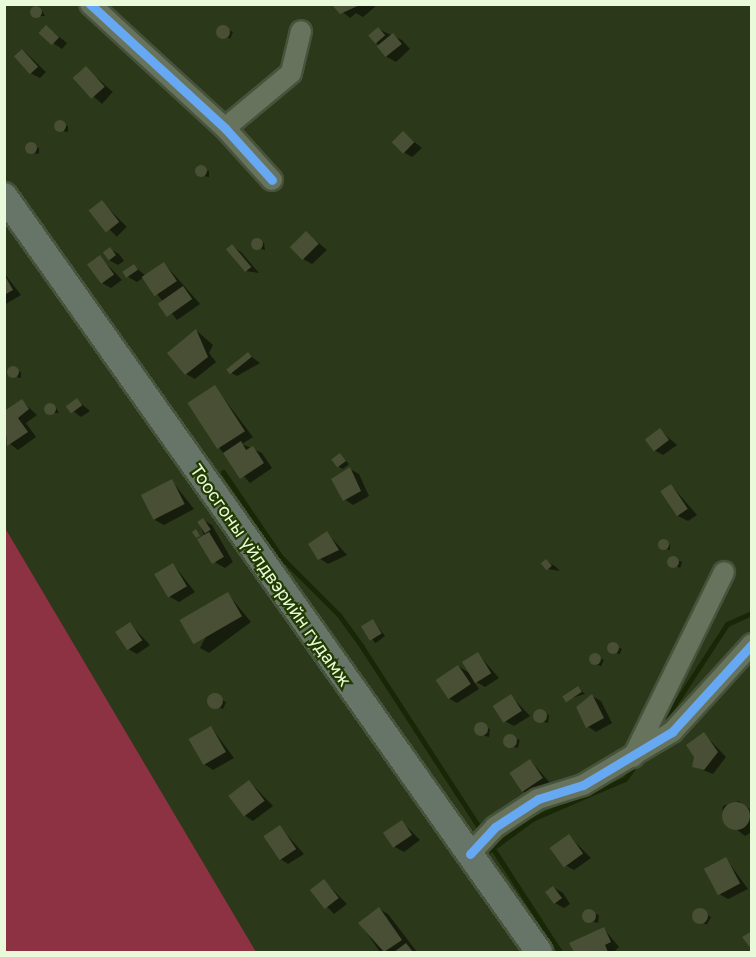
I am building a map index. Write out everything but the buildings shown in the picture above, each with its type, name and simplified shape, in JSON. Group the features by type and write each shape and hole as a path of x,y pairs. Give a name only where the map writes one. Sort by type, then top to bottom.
{"main road":[{"name":"Тоосгоны үйлдвэрийн гудамж","path":"4,196 539,952"}],"street":[{"path":"90,4 225,128 272,180"},
{"path":"225,128 291,73 302,31"},
{"path":"633,757 724,572"},
{"path":"470,854 495,827 538,798 583,785 633,757 696,711 752,644"}],"shaded area":[{"path":"5,528 256,952 5,952"}],"waterway":[{"path":"223,472 281,557 339,615 362,647 560,952"},
{"path":"656,733 727,624 752,613"},
{"path":"490,850 532,819 625,779 638,761"}],"cycle path":[{"path":"90,4 225,128 272,180"},
{"path":"470,854 495,827 538,799 583,785 672,732 752,644"}]}
